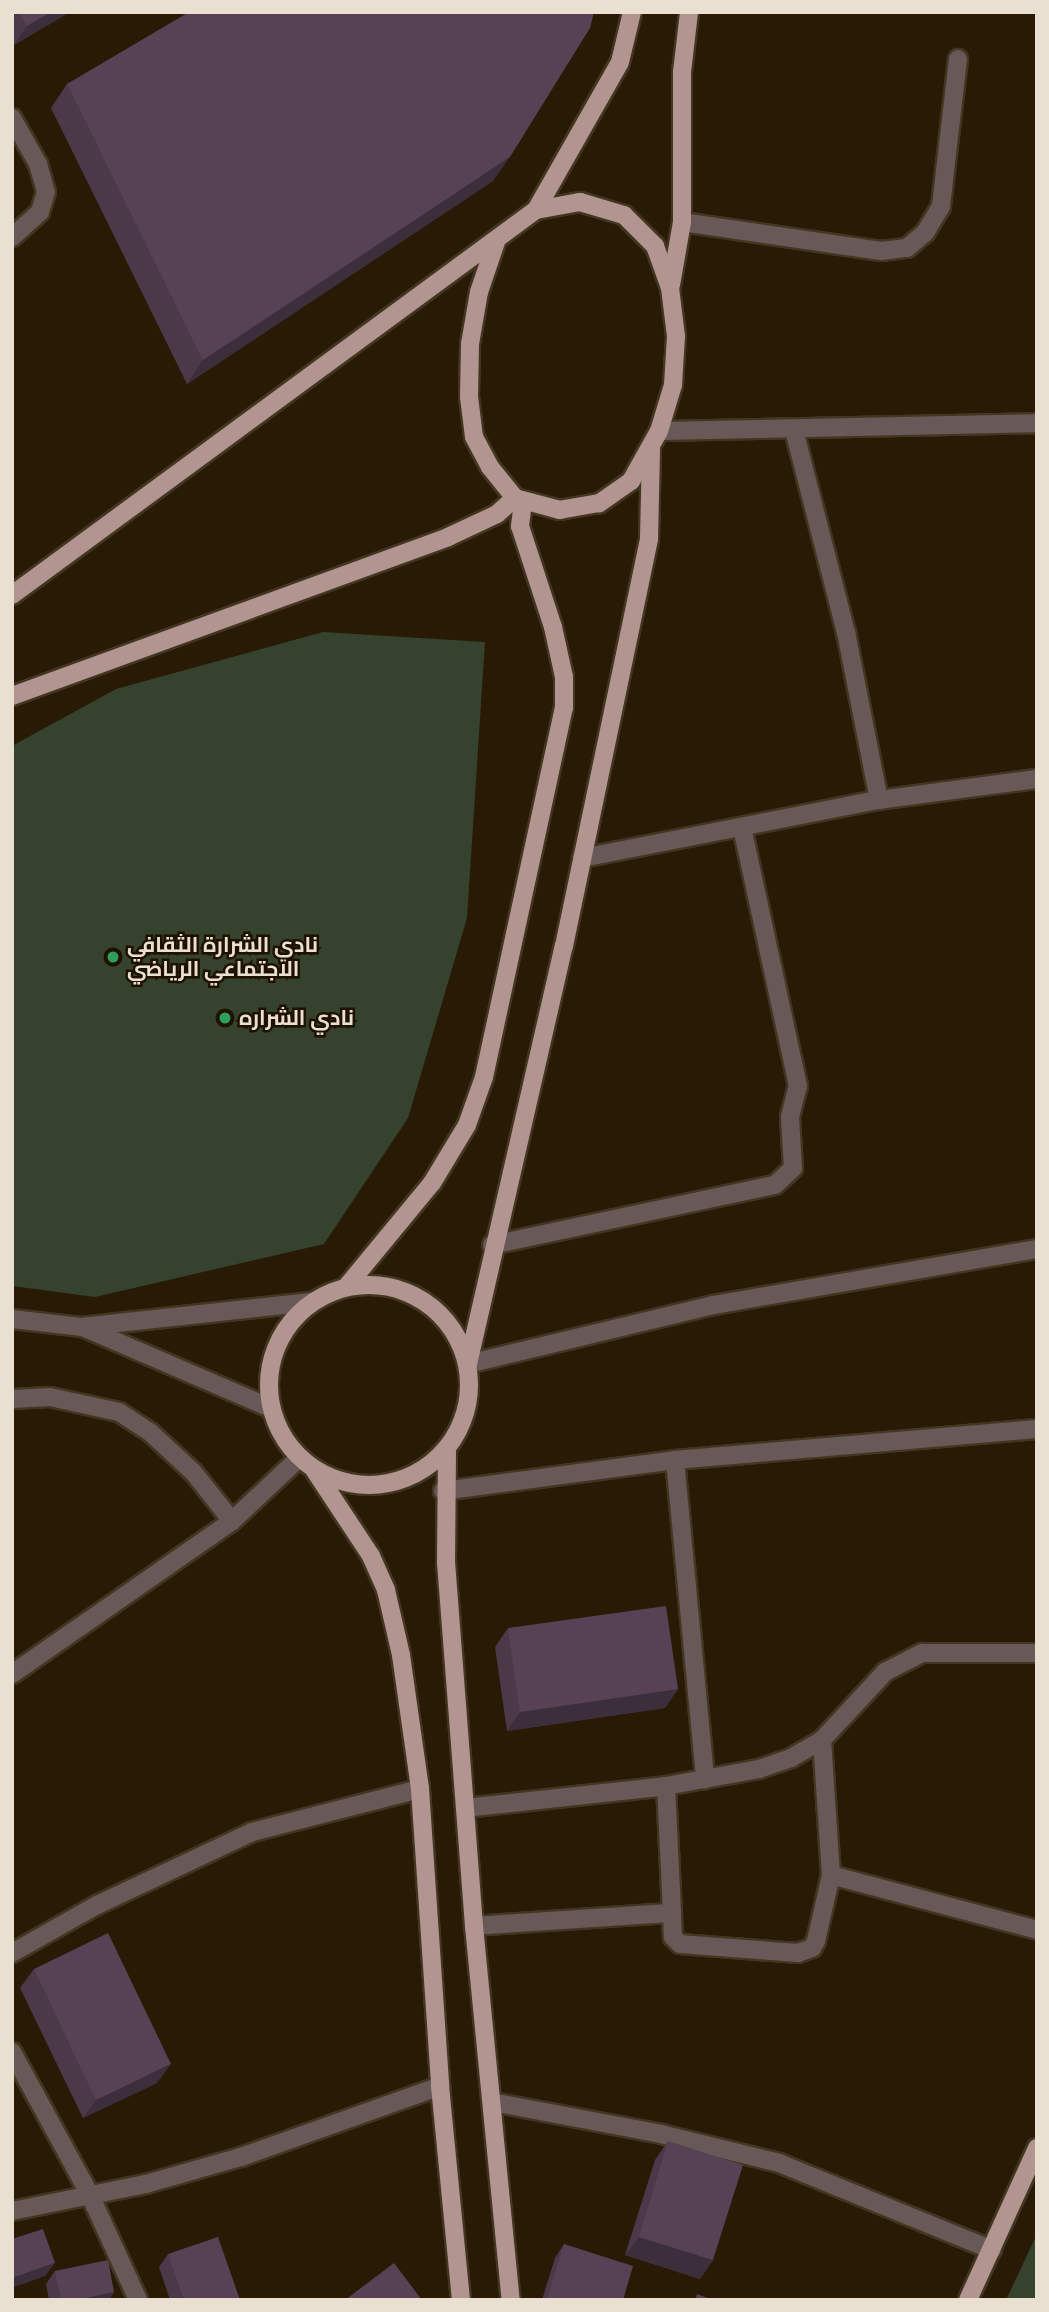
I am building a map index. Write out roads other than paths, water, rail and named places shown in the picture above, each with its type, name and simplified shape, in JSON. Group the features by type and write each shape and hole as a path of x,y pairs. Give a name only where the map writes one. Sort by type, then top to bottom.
{"main road":[{"path":"12,595 496,242 536,209 614,74 629,36 632,12"},
{"path":"670,288 682,222 682,72 690,12"},
{"path":"496,242 472,331 469,397 474,437 489,467 519,500 560,510 599,503 631,481 655,439 673,385 676,336 670,288 656,246 624,215 580,202 536,209"},
{"path":"511,2300 474,1926 443,1490 447,1450 464,1414 468,1364 492,1245 582,858 649,539 655,439"},
{"path":"12,696 449,537 519,500"},
{"path":"348,1286 432,1183 467,1125 484,1077 564,708 564,677 553,627 520,526 519,500"},
{"path":"447,1450 425,1469 389,1484 341,1483 315,1471 299,1458 281,1435 271,1408 268,1378 275,1349 289,1323 311,1302 348,1286 373,1284 424,1300 451,1328 468,1364"},
{"path":"315,1471 371,1556 386,1590 401,1655 420,1789 440,2086 461,2300"},
{"path":"968,2300 1037,2148"}],"street":[{"path":"682,222 881,251 906,248 925,233 941,206 958,59"},
{"path":"12,118 38,164 46,192 40,212 12,237"},
{"path":"655,439 794,430 1037,423"},
{"path":"794,430 846,632 879,800"},
{"path":"582,858 879,800 1037,779"},
{"path":"492,1245 775,1185 793,1168 790,1117 798,1086 741,827"},
{"path":"468,1364 713,1305 1037,1249"},
{"path":"12,1319 82,1327 311,1302"},
{"path":"82,1327 271,1408"},
{"path":"12,1399 50,1397 119,1412 151,1433 194,1473 232,1521"},
{"path":"443,1490 675,1460 1037,1429"},
{"path":"12,1674 232,1521 299,1458"},
{"path":"675,1460 705,1780"},
{"path":"465,1808 666,1786 705,1780 791,1758 822,1740 885,1672 922,1654 1037,1653"},
{"path":"666,1786 673,1937 680,1944 798,1952 812,1948 816,1941 831,1875 822,1740"},
{"path":"12,1952 97,1905 253,1832 420,1789"},
{"path":"831,1875 1037,1930"},
{"path":"474,1926 672,1913"},
{"path":"12,2052 90,2195 138,2300"},
{"path":"12,2211 90,2195 241,2157 440,2086"},
{"path":"492,2102 661,2134 779,2163 992,2250"}],"place":[{"name":"نادي الشرارة الثقافي الاجتماعي الرياضي","path":"113,957"},
{"name":"نادي الشراره","path":"225,1018"}]}
